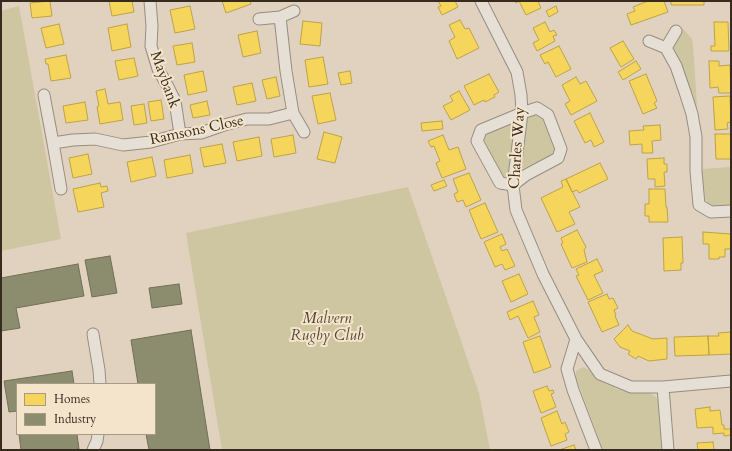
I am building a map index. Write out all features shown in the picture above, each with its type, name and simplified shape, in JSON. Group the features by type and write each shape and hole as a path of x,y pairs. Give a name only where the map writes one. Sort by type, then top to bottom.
{"street":[{"name":"Maybank","path":"150,1 152,26 151,46 158,69 175,101 180,134"},
{"name":"Charles Way","path":"481,1 517,72 521,95 522,114 513,185 516,210 543,274 576,339 600,374 631,387 663,387 731,381"},
{"path":"259,19 280,17 294,11"},
{"path":"280,17 286,71 293,113 304,132"},
{"path":"666,48 676,31"},
{"path":"649,40 666,48 676,66 692,114 696,137 696,171 699,205 711,212 731,211"},
{"path":"44,95 61,189"},
{"path":"537,108 548,115 561,149 558,158 526,175 513,185 500,183 477,141 481,130 537,108"},
{"name":"Ramsons Close","path":"53,143 95,139 123,145 151,142 180,134 202,133 224,124 247,119 269,119 293,113"},
{"path":"93,334 100,383"},
{"path":"576,339 568,369 573,390 596,450"},
{"path":"663,387 668,450"},
{"path":"93,450 98,435"}],"green space":[{"path":"19,6 61,239 1,251 1,11"},
{"path":"683,29 692,39 698,120 689,88 673,47 677,37"},
{"path":"538,114 542,118 556,146 555,153 522,168 520,166 526,121 528,117"},
{"path":"510,123 515,129 509,178 506,180 503,179 483,138 484,135"},
{"path":"731,167 731,205 729,205 728,208 716,207 709,204 705,199 702,169"},
{"name":"Malvern Rugby Club","path":"408,187 479,393 490,450 222,450 186,233"},
{"path":"583,367 605,383 617,389 628,392 650,393 657,398 660,406 663,450 603,450 576,378 576,371"}],"building: Homes":[{"path":"50,1 52,16 32,18 30,3"},
{"path":"109,1 132,1 134,12 112,16"},
{"path":"222,1 250,1 251,4 226,13"},
{"path":"438,1 455,1 458,7 442,15 438,7 441,6"},
{"path":"519,1 538,1 541,8 526,15"},
{"path":"648,1 664,1 668,12 631,25 627,14 635,11 633,7"},
{"path":"671,1 704,1 704,5 671,5"},
{"path":"190,6 195,29 175,33 170,10"},
{"path":"556,6 558,12 549,17 546,11"},
{"path":"460,20 465,29 469,28 479,48 457,59 449,41 455,37 449,25"},
{"path":"303,21 322,23 320,46 300,44"},
{"path":"545,22 550,32 554,30 557,35 553,36 555,41 537,51 533,43 539,40 533,28"},
{"path":"714,22 728,22 729,51 711,51 711,46 715,46"},
{"path":"59,24 64,44 46,48 41,28"},
{"path":"127,24 131,47 112,51 108,28"},
{"path":"257,31 261,53 243,57 238,35"},
{"path":"623,41 634,59 621,67 610,48"},
{"path":"192,43 195,62 177,65 173,46"},
{"path":"559,46 571,69 556,77 548,62 545,64 540,55"},
{"path":"66,55 71,78 51,81 48,64 46,64 45,59"},
{"path":"323,57 328,84 309,87 305,60"},
{"path":"134,58 138,76 119,80 115,61"},
{"path":"636,61 641,69 623,80 618,72"},
{"path":"709,61 719,61 719,66 730,65 731,93 719,93 718,87 710,88"},
{"path":"203,71 207,91 188,95 184,75"},
{"path":"350,71 352,83 341,85 338,73"},
{"path":"489,74 499,92 494,95 495,97 474,105 464,86"},
{"path":"646,74 657,101 654,103 657,108 643,114 629,81"},
{"path":"276,77 280,96 267,99 262,80"},
{"path":"576,77 580,84 586,81 597,101 571,115 565,104 570,101 562,85"},
{"path":"252,83 256,101 237,105 233,87"},
{"path":"105,89 108,104 120,102 123,120 100,124 96,91"},
{"path":"459,91 470,110 451,120 443,106 453,101 450,96"},
{"path":"330,93 336,120 318,124 312,96"},
{"path":"730,96 731,122 727,123 728,129 715,130 713,97"},
{"path":"161,100 164,119 151,121 148,102"},
{"path":"207,101 210,115 193,118 190,105"},
{"path":"85,102 88,120 66,123 63,106"},
{"path":"144,104 147,123 134,125 131,106"},
{"path":"590,113 604,142 594,147 591,140 585,143 574,121"},
{"path":"442,121 443,129 422,131 421,123"},
{"path":"660,125 661,140 652,141 653,153 642,153 642,144 630,145 629,131 644,130 643,126"},
{"path":"324,132 342,137 335,163 317,159"},
{"path":"715,134 731,134 731,159 716,159"},
{"path":"293,135 296,153 274,157 271,139"},
{"path":"443,135 449,150 458,147 466,169 442,178 436,163 440,161 434,146 431,147 428,141"},
{"path":"259,137 262,156 237,161 233,142"},
{"path":"222,144 226,163 204,167 200,148"},
{"path":"88,154 92,174 73,178 69,158"},
{"path":"190,155 193,173 167,178 164,160"},
{"path":"152,157 156,176 131,182 127,162"},
{"path":"664,158 664,164 667,164 667,172 664,172 665,186 655,187 655,179 648,179 647,159"},
{"path":"600,163 608,179 579,193 577,190 572,192 566,179"},
{"path":"469,173 481,200 466,207 463,200 457,202 454,194 458,192 453,179"},
{"path":"566,179 580,207 569,212 575,224 557,232 541,198 563,187 561,181"},
{"path":"444,180 447,186 434,191 431,185"},
{"path":"100,183 101,187 107,186 108,191 101,193 104,207 78,212 73,189"},
{"path":"649,189 665,189 668,222 649,222 649,216 645,216 645,204 649,204"},
{"path":"485,203 498,232 481,239 469,210"},
{"path":"577,230 586,247 584,250 587,262 572,268 561,244 563,243 561,238"},
{"path":"703,232 731,234 731,249 725,249 725,257 719,257 719,259 709,259 709,244 703,244"},
{"path":"502,234 506,244 500,247 502,251 507,249 515,266 505,270 502,264 495,267 484,242"},
{"path":"682,237 683,263 681,263 681,270 664,271 663,238"},
{"path":"597,259 603,271 594,275 603,293 588,300 576,276 579,275 576,269"},
{"path":"519,274 528,294 511,302 502,281"},
{"path":"607,294 609,299 613,298 618,308 614,310 619,325 602,332 588,302"},
{"path":"533,301 539,315 534,317 540,332 528,338 518,316 510,320 507,312"},
{"path":"628,325 632,331 653,339 667,338 667,359 649,361 638,356 636,359 628,354 630,351 620,347 614,339"},
{"path":"731,332 731,354 709,355 708,336 719,336 718,333"},
{"path":"540,336 551,367 534,373 523,342"},
{"path":"708,336 709,355 675,356 674,337"},
{"path":"547,386 549,391 553,390 554,393 551,394 556,407 541,413 533,391"},
{"path":"710,407 710,411 720,410 722,425 724,425 724,429 731,429 731,435 724,436 724,433 713,434 713,427 697,428 695,409"},
{"path":"557,411 562,424 565,422 569,432 565,434 567,440 551,446 541,418"},
{"path":"713,442 714,450 698,450 697,443"},
{"path":"574,445 576,450 559,450"}],"building: Industry":[{"path":"110,256 117,293 92,297 85,260"},
{"path":"78,264 84,296 16,308 20,328 1,331 1,278"},
{"path":"179,284 182,304 152,308 149,288"},
{"path":"191,330 210,450 149,450 146,435 156,435 156,383 138,383 131,340"},
{"path":"72,371 74,383 16,383 16,411 9,412 4,381"},
{"path":"19,435 77,435 79,449 21,450"}]}
